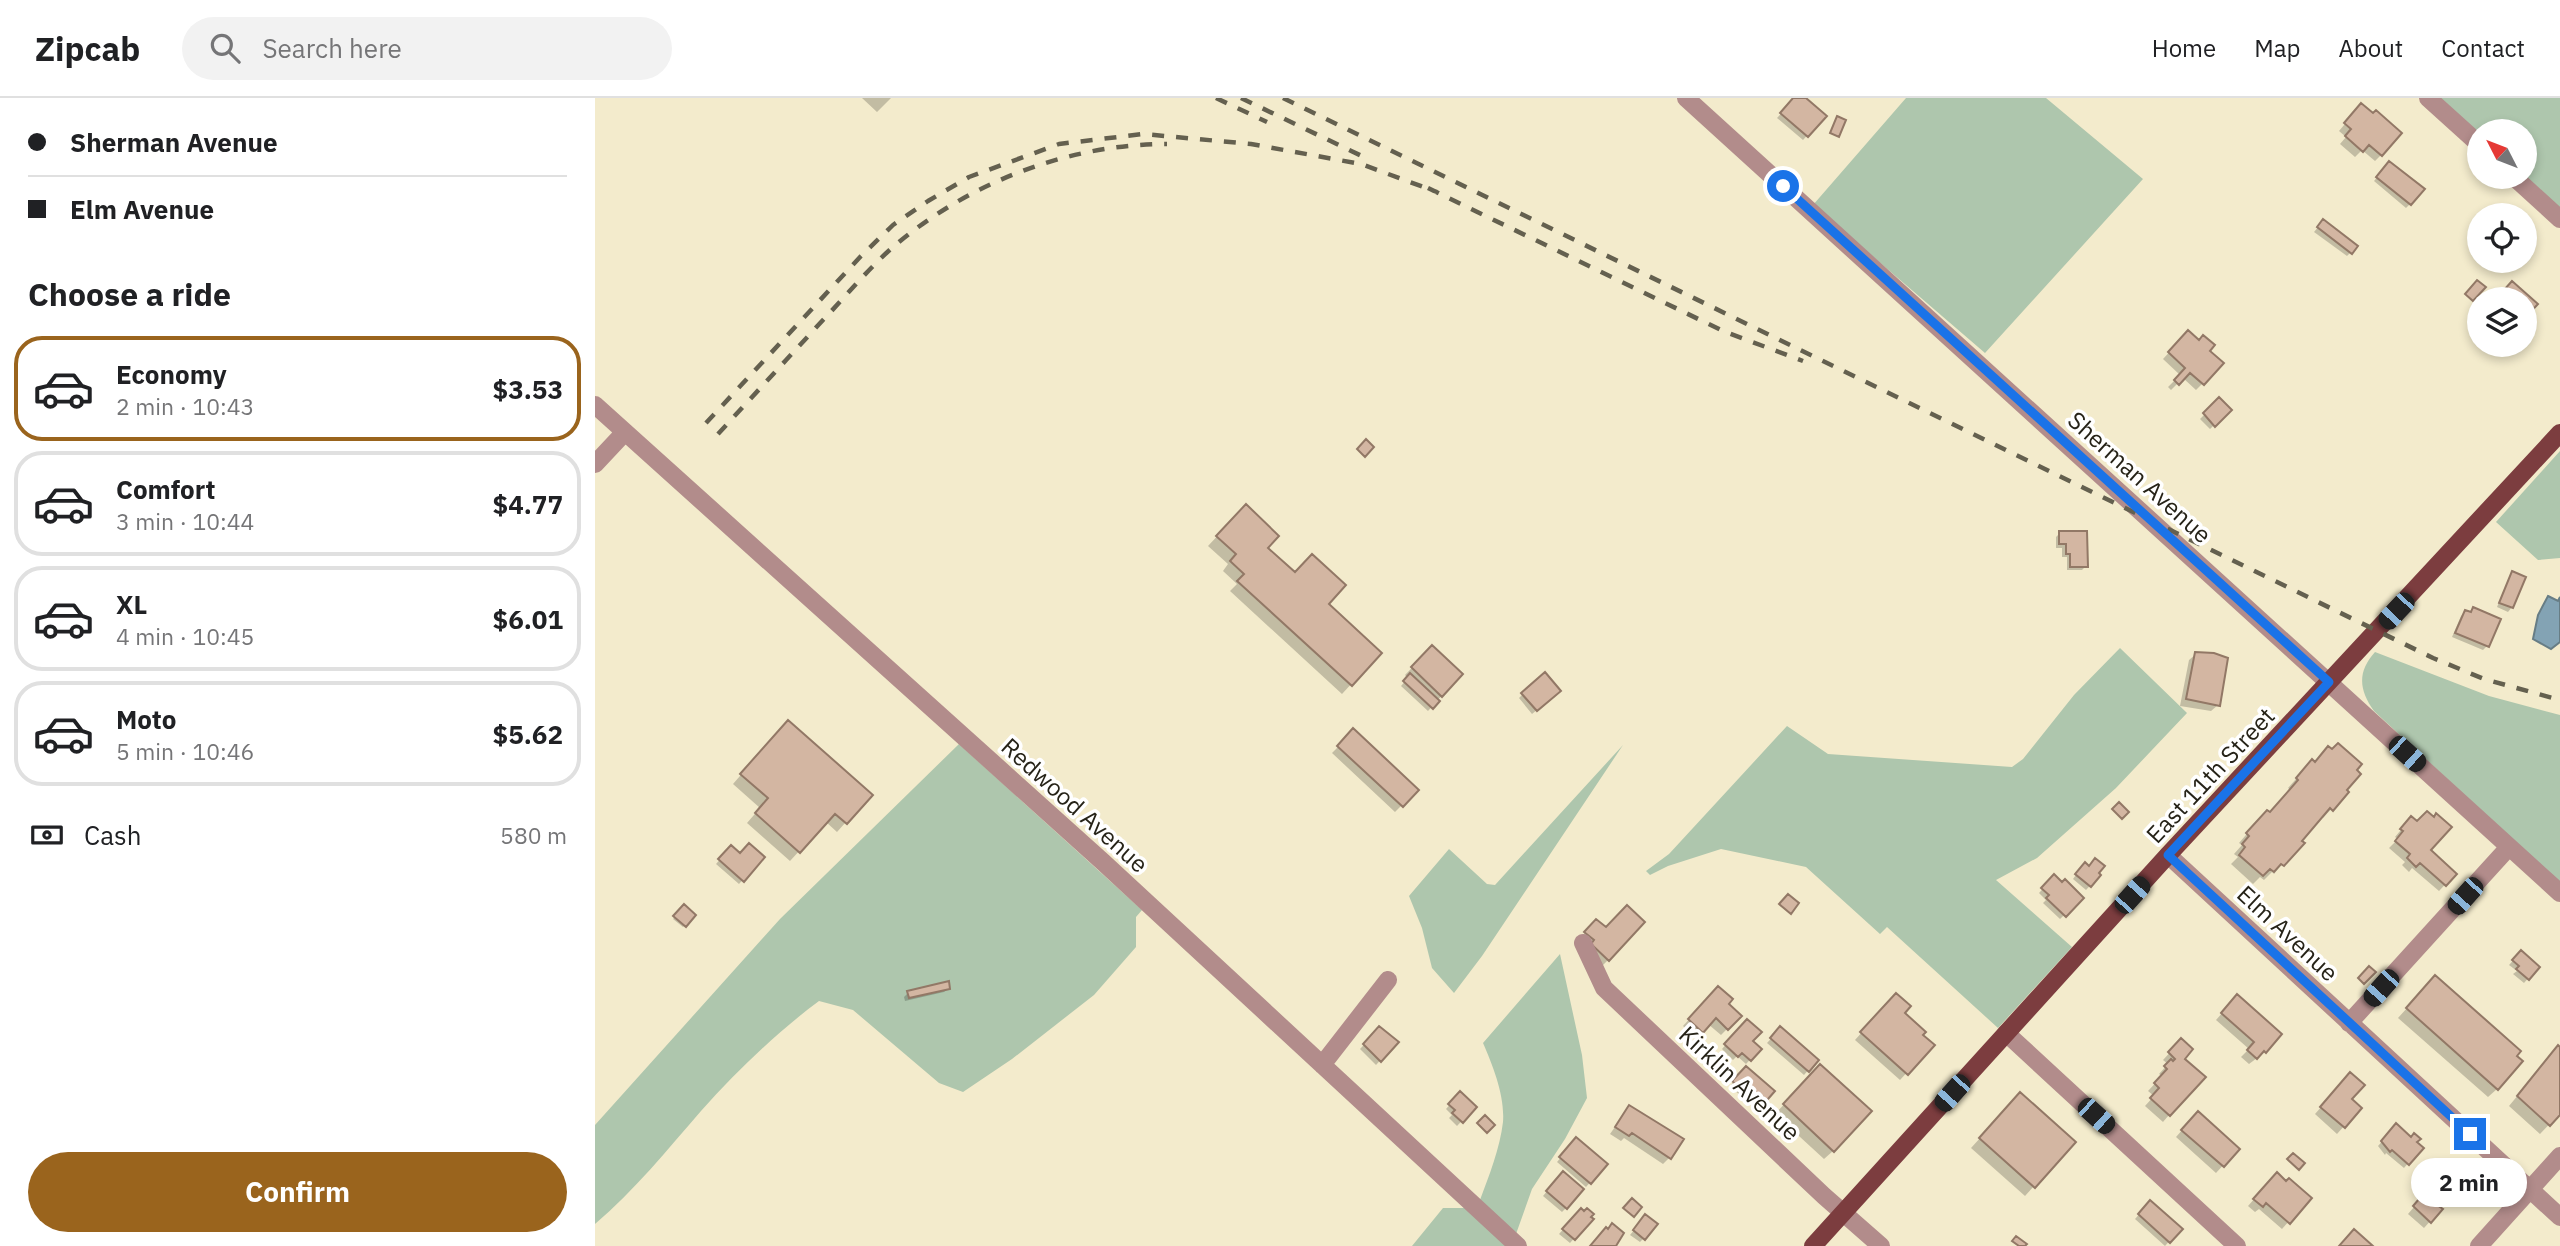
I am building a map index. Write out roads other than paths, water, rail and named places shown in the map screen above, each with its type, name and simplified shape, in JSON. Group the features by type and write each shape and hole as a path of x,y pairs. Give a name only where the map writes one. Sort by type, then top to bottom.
{"main road":[{"name":"East 11th Street","path":"1813,1246 2168,855 2560,433"}],"street":[{"name":"Sherman Avenue","path":"1686,98 2560,893"},
{"path":"2428,98 2467,133"},
{"path":"2527,189 2560,219"},
{"name":"Redwood Avenue","path":"595,405 1103,862 1518,1246"},
{"path":"595,464 625,432"},
{"path":"2349,1023 2509,846"},
{"name":"Elm Avenue","path":"2168,855 2560,1217"},
{"name":"Kirklin Avenue","path":"1583,943 1604,988 1881,1246"},
{"path":"1322,1065 1388,981"},
{"path":"2006,1033 2237,1246"},
{"path":"2479,1246 2560,1156"}],"water":[{"path":"2548,596 2558,601 2560,597 2560,642 2551,649 2533,639 2538,615"}],"railway":[{"path":"1216,98 1267,122"},
{"path":"1241,98 1368,159"},
{"path":"1283,98 2433,658 2484,679 2560,700"},
{"path":"706,423 893,225 969,177 1059,144 1143,134 1251,144 1361,164 1437,192"},
{"path":"718,434 884,255 922,224 987,186 1057,160 1093,151 1167,144"},
{"path":"1428,188 1723,331 1803,361"}]}
